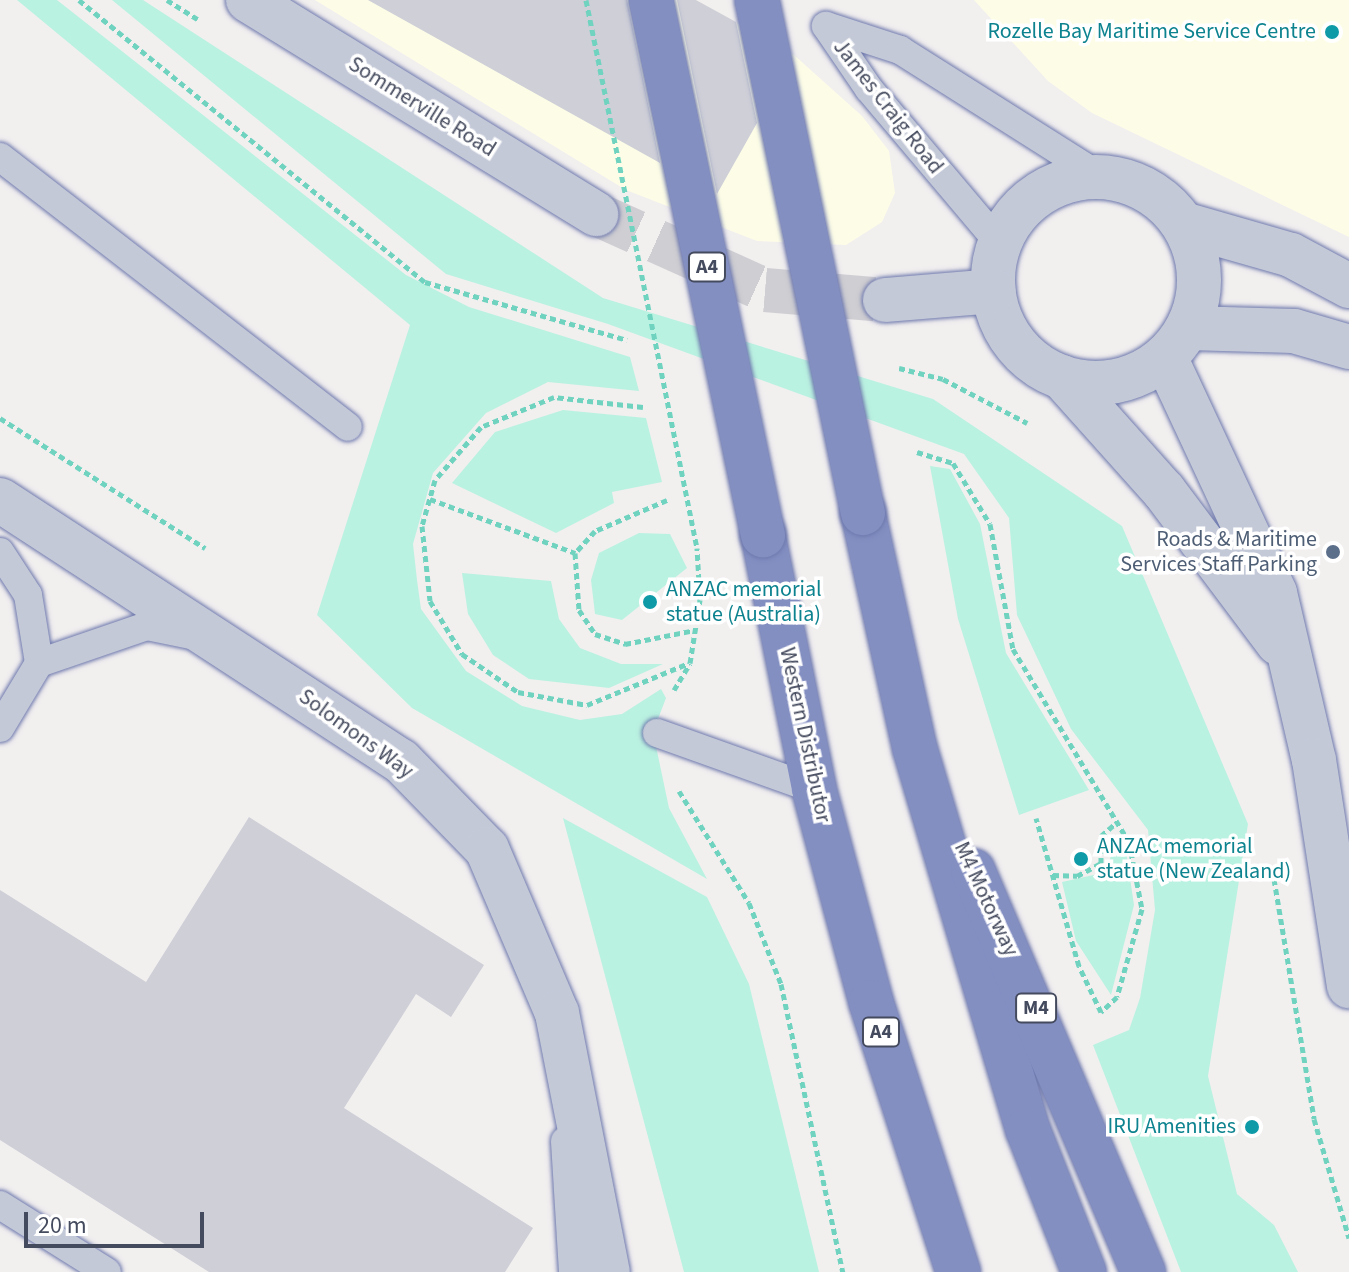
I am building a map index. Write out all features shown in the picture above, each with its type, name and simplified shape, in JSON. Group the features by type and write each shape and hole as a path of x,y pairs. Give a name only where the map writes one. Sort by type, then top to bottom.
{"highway":[{"name":"Western Distributor","path":"651,0 814,789 871,1002 958,1272"},
{"path":"757,0 915,749 1028,1130 1084,1272"},
{"name":"M4 Motorway","path":"915,749 1044,1026 1143,1272"}],"street":[{"name":"Sommerville Road","path":"248,0 596,214"},
{"path":"1294,664 1164,491 1062,377 1014,341 994,291 999,243 1038,194 1099,176 1131,183 1183,224 1291,255 1349,286"},
{"path":"1183,224 1198,275 1176,342 1275,593 1294,664 1349,986"},
{"path":"885,300 994,291"},
{"path":"1062,377 1116,382 1176,342 1294,331 1349,347"},
{"name":"Solomons Way","path":"0,500 226,644 401,761 487,849 557,1013 608,1272"}],"lane":[{"name":"James Craig Road","path":"999,243 826,26 900,50 1099,176"},
{"path":"0,157 348,427"},
{"path":"0,552 28,595 39,663"},
{"path":"0,728 39,663 147,626 226,644"},
{"path":"657,733 814,789"},
{"path":"557,1013 573,1272"},
{"path":"0,1205 107,1272"}],"path":[{"path":"79,0 425,282 627,340"},
{"path":"586,0 697,548 695,630 690,663 657,733 667,772 749,903 781,984 843,1272"},
{"path":"899,368 943,379 1033,427"},
{"path":"643,407 554,397 481,427 435,480 422,526 430,601 462,654 518,692 587,705 690,663"},
{"path":"0,418 205,548"},
{"path":"917,452 953,463 990,524 1013,649 1129,842 1142,909 1117,997 1101,1012 1079,966 1036,818"},
{"path":"430,499 575,553"},
{"path":"667,500 595,531 575,553 579,610 595,634 645,645 695,630"},
{"path":"1053,875 1077,876 1101,863 1101,836 1116,823"},
{"path":"1273,860 1277,924 1314,1119 1349,1238"}],"shaded area":[{"path":"315,0 696,0 794,55 862,116 889,151 895,193 882,222 846,245 757,241 626,190"},
{"path":"974,0 1349,0 1349,237 1092,113 1048,81"}],"green space":[{"path":"17,0 57,0 406,275 469,307 630,357 639,391 548,382 486,413 433,473 413,544 421,609 466,671 522,706 580,720 622,714 661,689 666,698 653,732 669,808 707,879 412,708 317,615 410,325"},
{"path":"112,0 143,0 603,298 933,399 1122,526 1248,824 1208,1076 1237,1194 1274,1225 1298,1272 1181,1272 1093,1045 1129,1030 1140,998 1155,910 1148,830 1071,729 1017,615 1009,518 964,454 608,324 446,274"},
{"path":"563,410 646,418 662,482 612,492 614,503 556,533 452,483 495,432"},
{"path":"930,466 950,469 980,524 1006,653 1089,790 1019,815 958,619"},
{"path":"639,533 670,534 687,568 622,620 595,614 591,580 599,553"},
{"path":"462,573 551,581 559,619 580,648 621,664 663,664 609,688 529,679 493,655 468,614"},
{"path":"563,818 707,897 749,984 819,1272 684,1272"},
{"path":"1115,838 1126,851 1134,905 1111,995 1076,941 1062,882 1107,872"}],"building":[{"path":"368,0 627,0 660,163"},
{"path":"677,0 696,0 736,22 757,123 717,194"},
{"path":"249,817 484,965 451,1017 416,994 344,1108 533,1228 505,1272 209,1272 0,1140 0,890 146,982"}],"tunnel":[{"path":"596,214 765,290 885,300"}],"place":[{"name":"Rozelle Bay Maritime Service Centre","path":"1332,32"},
{"name":"Roads & Maritime Services Staff Parking","path":"1333,552"},
{"name":"ANZAC memorial statue (Australia)","path":"650,602"},
{"name":"ANZAC memorial statue (New Zealand)","path":"1081,859"},
{"name":"IRU Amenities","path":"1252,1127"}]}
